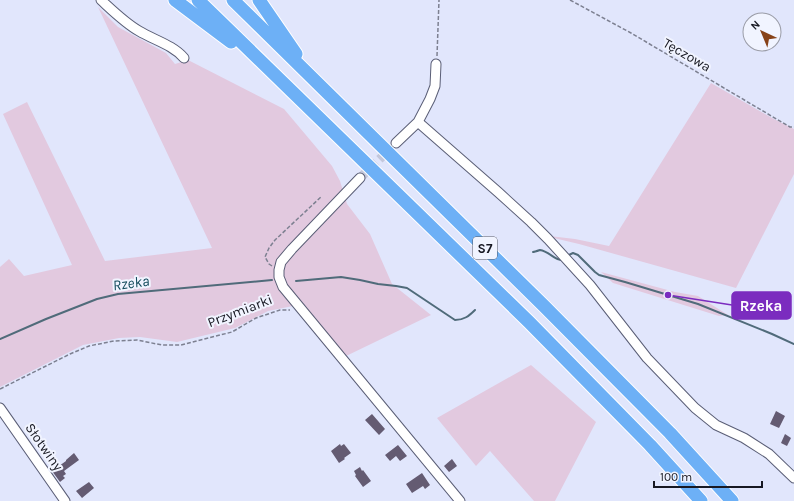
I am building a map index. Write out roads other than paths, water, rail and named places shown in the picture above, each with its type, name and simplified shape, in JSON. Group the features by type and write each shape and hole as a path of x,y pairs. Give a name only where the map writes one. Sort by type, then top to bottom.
{"highway":[{"path":"175,0 277,76"},
{"name":"S7","path":"198,0 529,322 650,445 701,501"},
{"name":"S7","path":"233,0 561,323 670,433 732,501"},
{"path":"258,0 312,77"}],"street":[{"path":"101,0 119,17 138,31 172,48 184,58"},
{"path":"396,143 418,122 430,99 435,86 436,64"},
{"path":"418,122 498,192 548,239 590,285 647,358 695,408 716,425 744,438 769,454 794,478"},
{"path":"360,178 281,262 279,277 283,287 302,311 460,501"},
{"name":"Słotwiny","path":"0,408 65,501"}],"waterway":[{"name":"Rzeka","path":"533,252 540,250 557,259 563,260"},
{"name":"Rzeka","path":"567,256 573,253 578,255 599,275 698,304 794,344"},
{"name":"Rzeka","path":"296,281 341,277 407,288 455,320 466,317 475,310"},
{"name":"Rzeka","path":"0,339 97,299 118,294 272,280"}],"tunnel":[{"path":"360,178 391,148"}],"place":[{"name":"Rzeka","path":"668,295"}]}
